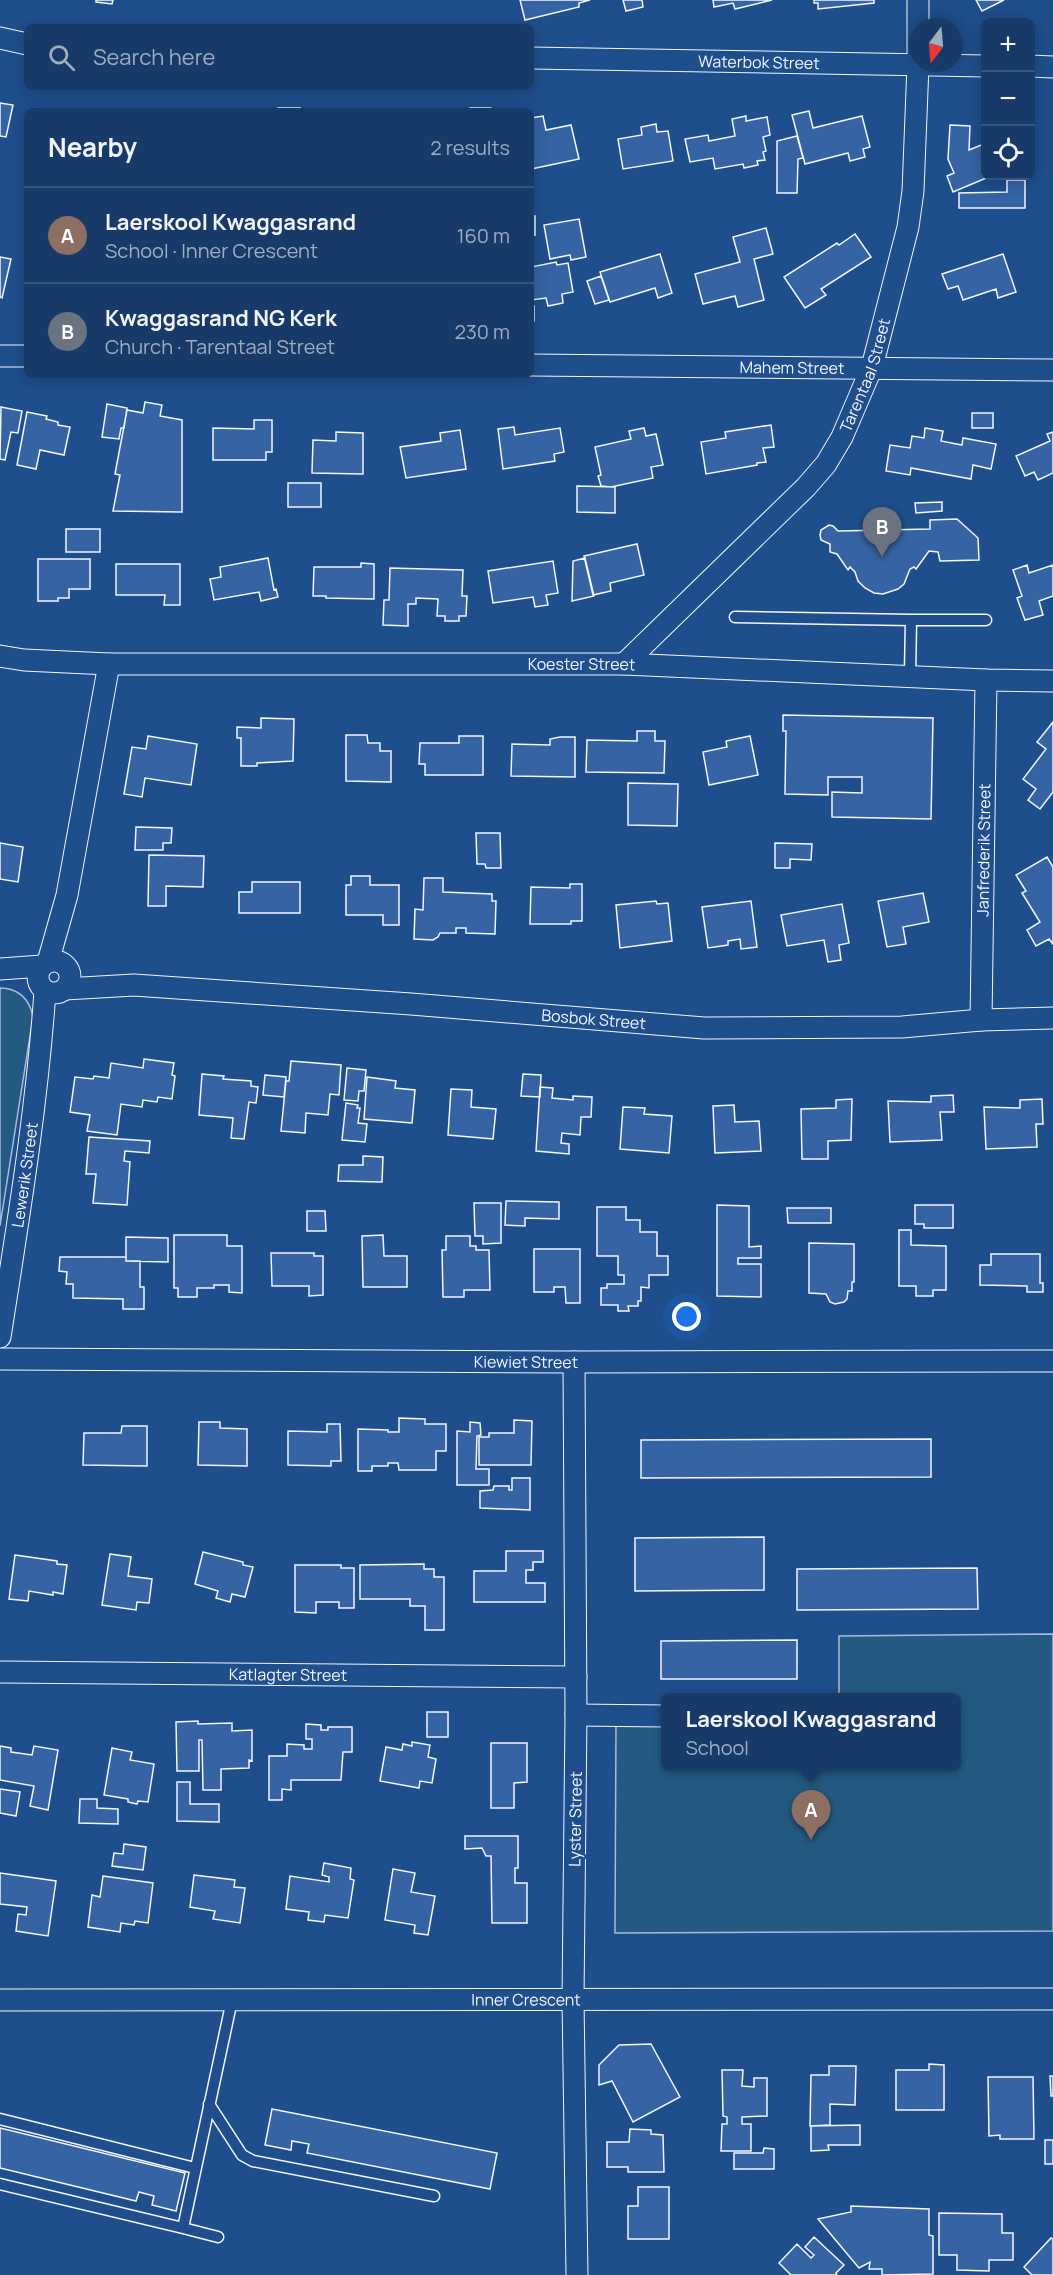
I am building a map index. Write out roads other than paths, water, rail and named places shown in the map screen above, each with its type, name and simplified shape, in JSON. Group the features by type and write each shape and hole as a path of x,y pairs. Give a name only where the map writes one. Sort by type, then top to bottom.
{"street":[{"name":"Tarentaal Street","path":"918,0 918,18"},
{"path":"0,38 24,43"},
{"name":"Waterbok Street","path":"534,58 909,65"},
{"name":"Waterbok Street","path":"963,66 981,66"},
{"path":"1035,66 1053,67"},
{"name":"Tarentaal Street","path":"624,663 806,487 842,437 872,367 908,227 913,191 918,72"},
{"path":"0,356 24,356"},
{"name":"Mahem Street","path":"534,365 1053,370"},
{"name":"Koester Street","path":"0,656 24,660 110,664 624,663 986,680 1053,681"},
{"name":"Lewerik Street","path":"0,1337 27,1165 41,1050 110,664"},
{"name":"Janfrederik Street","path":"981,1020 986,680"},
{"name":"Bosbok Street","path":"0,969 134,985 411,1004 704,1028 902,1027 981,1020 1053,1018"},
{"name":"Bosbok Street","path":"0,977 54,977"},
{"name":"Kiewiet Street","path":"0,1359 574,1362 1053,1361"},
{"name":"Lyster Street","path":"574,1362 576,1715 573,1999 577,2275"},
{"name":"Katlagter Street","path":"0,1672 576,1677"},
{"path":"576,1715 661,1716"},
{"name":"Inner Crescent","path":"0,2000 1053,1999"}],"lane":[{"path":"735,617 986,620"},
{"path":"910,676 911,620"},
{"path":"183,2228 232,2000"},
{"path":"209,2104 242,2155 253,2161 434,2196"},
{"path":"0,2119 195,2168"},
{"path":"0,2184 218,2237"}],"place":[{"name":"Kwaggasrand NG Kerk","path":"882,557"},
{"name":"Laerskool Kwaggasrand","path":"811,1840"}]}
